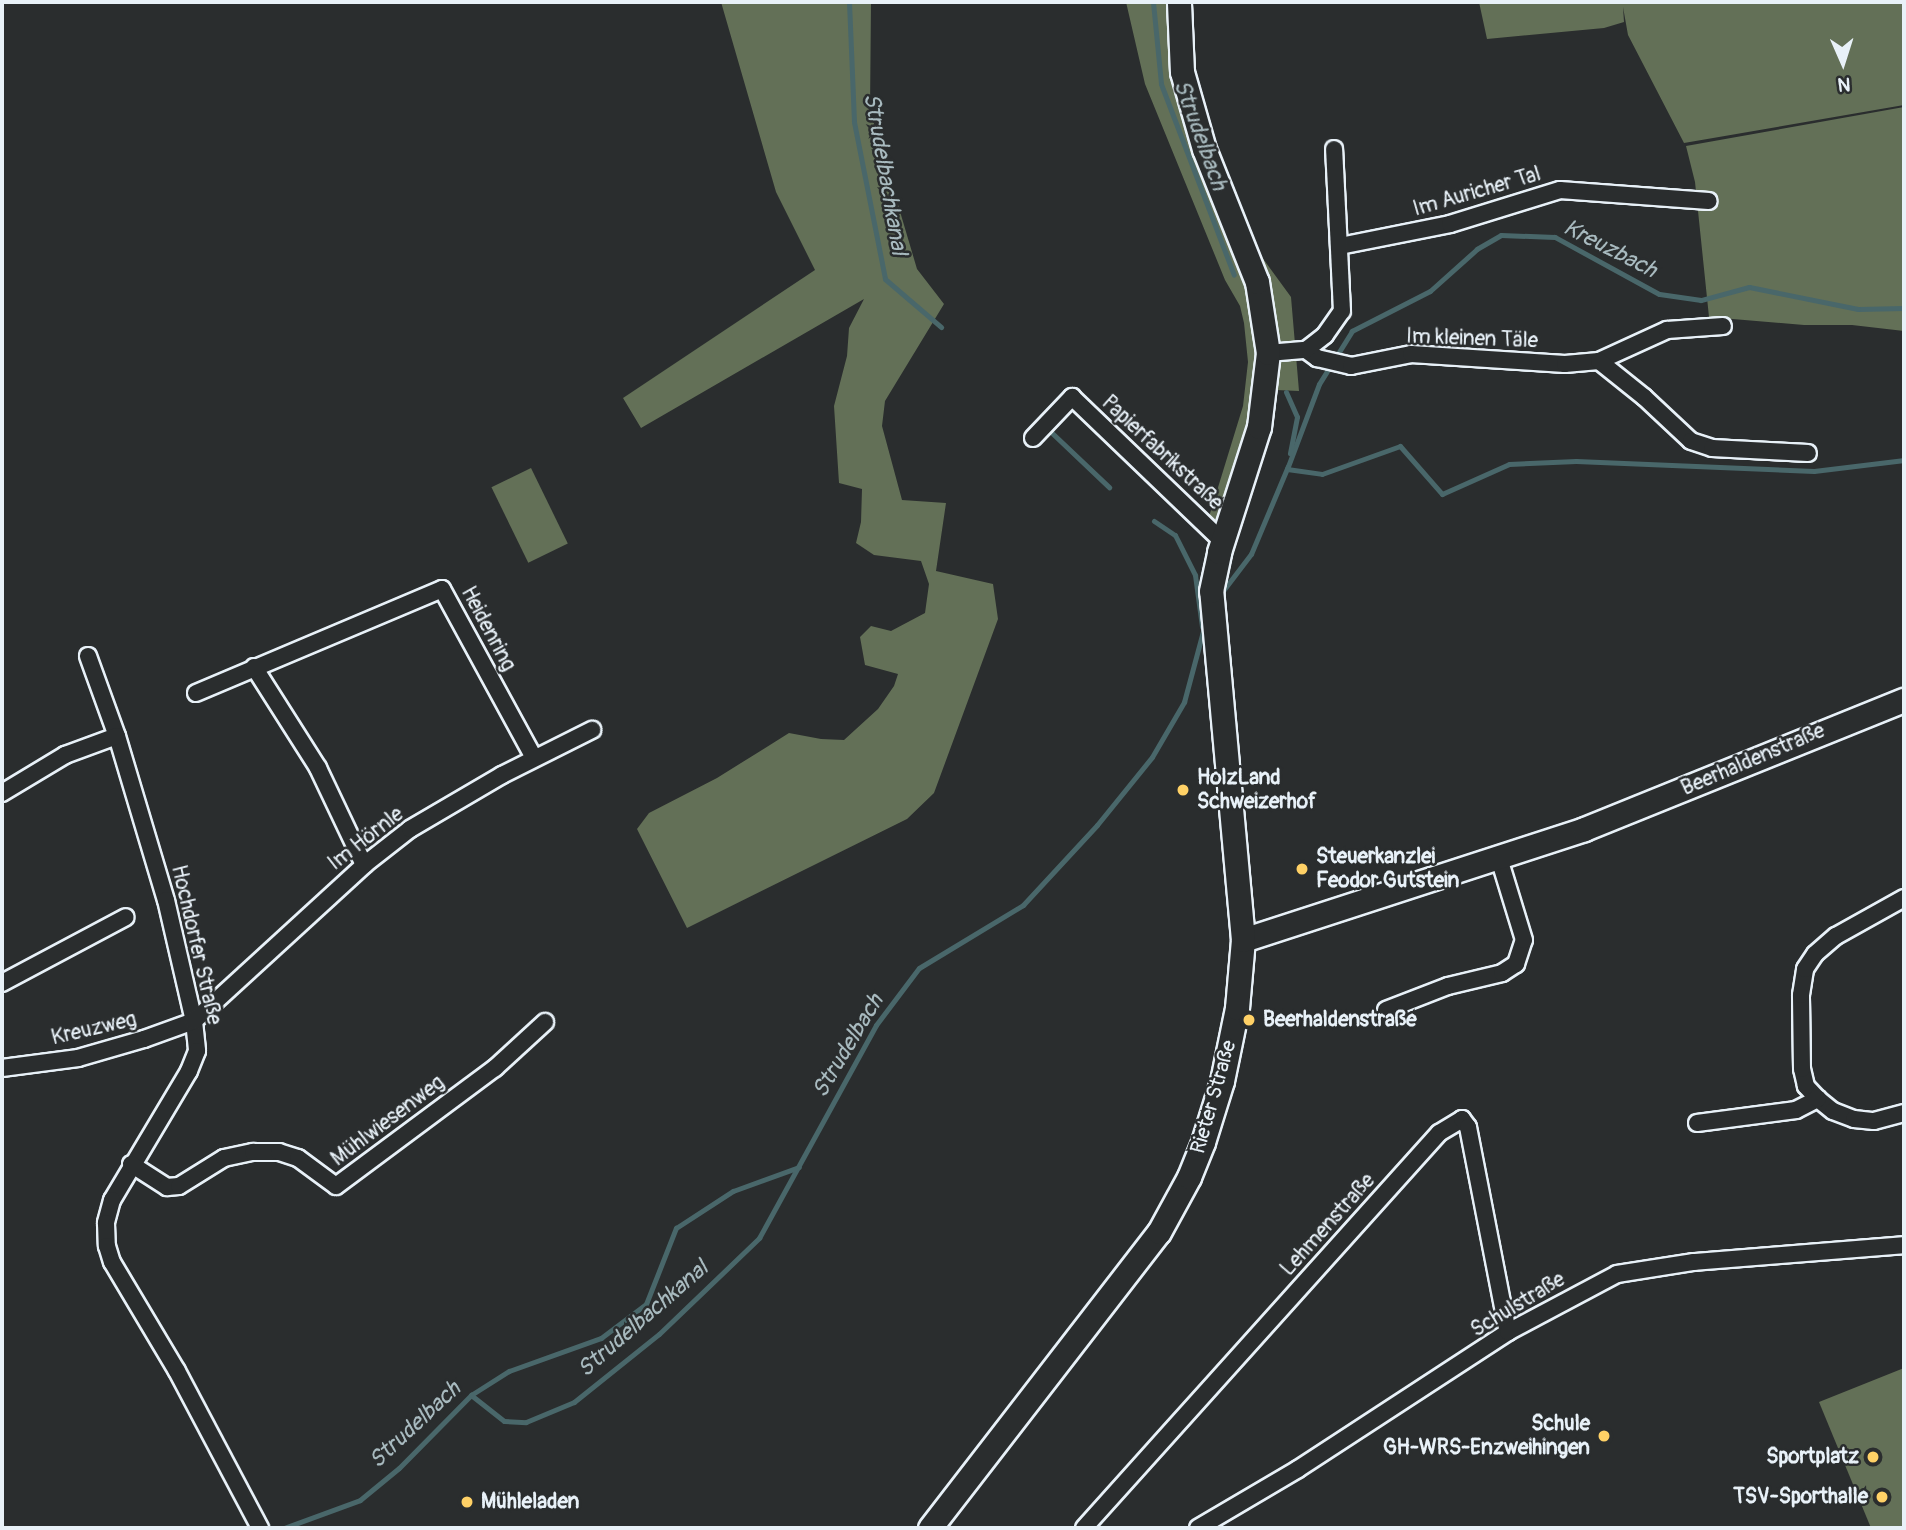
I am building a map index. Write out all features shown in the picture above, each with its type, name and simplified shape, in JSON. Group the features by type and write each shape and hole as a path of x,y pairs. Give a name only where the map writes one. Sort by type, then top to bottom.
{"street":[{"name":"Rieter Straße","path":"930,1528 1133,1269 1175,1205 1203,1142 1222,1081 1237,1008 1243,940 1212,623 1212,581 1259,426 1268,353 1257,282 1204,149 1182,72 1179,2"},
{"path":"1311,354 1342,311 1334,149"},
{"name":"Im Auricher Tal","path":"1340,246 1450,224 1540,194 1560,191 1709,201"},
{"name":"Im kleinen Täle","path":"1268,353 1311,354 1351,366 1411,354 1565,363 1599,361 1667,330 1723,326"},
{"path":"1599,361 1644,397 1691,441 1712,448 1808,453"},
{"name":"Papierfabrikstraße","path":"1042,428 1072,397 1222,541"},
{"name":"Heidenring","path":"196,693 442,589 534,758"},
{"name":"Hochdorfer Straße","path":"88,656 117,736 166,900 194,1021 197,1051 189,1071 131,1164 112,1200 106,1223 112,1262 177,1371 258,1523"},
{"path":"254,667 318,768 364,865"},
{"name":"Beerhaldenstraße","path":"1243,940 1499,858 1632,811 1810,736 1904,701"},
{"name":"Im Hörnle","path":"194,1021 364,865 410,829 534,758 592,730"},
{"path":"2,793 65,755 117,736"},
{"path":"1386,1010 1448,986 1502,974 1516,964 1524,940 1499,858"},
{"path":"1904,898 1836,936 1815,954 1805,969 1801,995 1802,1069 1806,1086 1833,1111 1854,1119 1874,1121 1904,1112"},
{"path":"2,983 126,917"},
{"name":"Kreuzweg","path":"2,1068 78,1058 144,1040 194,1021"},
{"name":"Mühlwiesenweg","path":"131,1164 167,1187 178,1186 224,1158 253,1152 279,1152 298,1158 336,1186 495,1068 545,1023"},
{"path":"1697,1122 1796,1110 1818,1099"},
{"name":"Lehmenstraße","path":"1084,1528 1439,1133 1462,1119 1468,1127 1508,1332"},
{"name":"Schulstraße","path":"1198,1528 1298,1469 1508,1332 1608,1279 1650,1266 1904,1245"}],"green space":[{"path":"721,2 871,2 870,110 917,269 944,304 885,401 882,426 902,500 946,503 936,571 993,584 998,619 934,793 907,819 687,928 637,829 649,813 717,778 789,733 844,740 878,709 894,686 898,674 865,665 860,637 871,626 891,631 925,613 929,584 921,561 874,555 856,543 861,522 862,489 839,483 834,406 847,356 849,328 864,299 641,428 623,398 815,270 776,192"},
{"path":"1126,2 1173,2 1237,223 1291,297 1299,391 1252,389 1243,447 1218,528 1208,520 1243,406 1248,362 1244,323 1240,306 1225,280 1145,84"},
{"path":"1479,2 1904,2 1904,105 1684,143 1628,35 1623,7 1624,22 1604,28 1487,39"},
{"path":"1904,107 1904,331 1852,325 1804,325 1709,317 1695,182 1686,146"},
{"path":"531,468 568,543 528,563 491,487"},
{"name":"Sportplatz","path":"1904,1368 1904,1528 1871,1528 1819,1402"}],"waterway":[{"name":"Strudelbachkanal","path":"849,2 854,122 885,279 941,327"},
{"name":"Strudelbach","path":"1153,2 1161,84 1234,275"},
{"name":"Kreuzbach","path":"1904,308 1858,309 1749,287 1701,300 1659,294 1555,237 1501,235 1477,249 1430,291 1352,331 1319,384 1287,469 1322,474 1400,446 1442,494 1509,464 1576,461 1814,471 1904,460"},
{"name":"Strudelbach","path":"1286,392 1297,417 1290,453"},
{"name":"Strudelbachkanal","path":"1052,433 1109,487"},
{"name":"Strudelbach","path":"1219,596 1251,554 1288,466"},
{"name":"Strudelbachkanal","path":"1154,521 1175,535 1195,575 1202,627"},
{"name":"Strudelbach","path":"471,1395 504,1421 526,1422 574,1402 659,1334 759,1238 876,1025 919,968 1023,905 1097,825 1152,757 1184,702 1206,620"},
{"name":"Strudelbach","path":"284,1528 360,1500 399,1468 471,1395 509,1371 601,1338 646,1304 676,1228 733,1191 799,1167"}],"place":[{"name":"HolzLand Schweizerhof","path":"1183,790"},
{"name":"Steuerkanzlei Feodor Gutstein","path":"1302,869"},
{"name":"Beerhaldenstraße","path":"1249,1020"},
{"name":"Schule GH-WRS-Enzweihingen","path":"1604,1436"},
{"name":"Sportplatz","path":"1873,1457"},
{"name":"TSV-Sporthalle","path":"1882,1497"},
{"name":"Mühleladen","path":"467,1502"}]}
